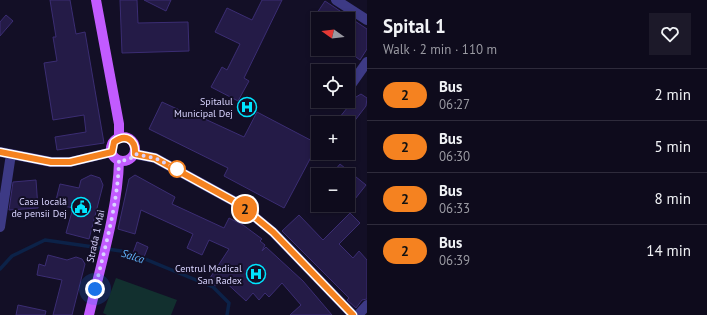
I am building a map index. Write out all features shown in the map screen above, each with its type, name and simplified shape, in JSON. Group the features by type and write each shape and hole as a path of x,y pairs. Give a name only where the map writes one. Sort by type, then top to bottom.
{"main road":[{"path":"96,0 118,124 119,138"},
{"path":"119,138 126,138 132,141 135,146 135,154 131,159 125,161 119,160 112,152 114,142 119,138"},
{"name":"Strada 1 Mai","path":"89,315 108,232 119,174 119,160"}],"street":[{"path":"336,0 367,20"},
{"path":"355,79 367,62"},
{"path":"0,152 51,162 70,162 112,152"},
{"path":"0,227 11,154"},
{"path":"135,154 155,158 239,204 273,232 353,315"},
{"path":"358,315 367,305"}],"green space":[{"path":"116,278 177,300 171,315 107,315 103,313"}],"building":[{"path":"50,0 70,0 76,34 85,32 104,143 57,150 55,137 86,132 84,115 53,120 44,63 57,61 53,37 56,37"},
{"path":"120,0 137,0 138,23 188,22 189,51 122,53"},
{"path":"144,0 171,0 166,11"},
{"path":"262,0 282,0 244,78 249,81 238,101 211,87 222,67 227,70 240,44 215,32 227,8 252,20"},
{"path":"325,1 342,12 318,12"},
{"path":"6,15 13,21 0,36 0,22"},
{"path":"355,21 367,29 367,49 360,60 355,56"},
{"path":"361,94 367,98 366,106 355,120 355,116 341,116 347,108 355,108 356,97"},
{"path":"162,102 186,113 187,111 244,137 257,112 311,140 311,157 284,208 224,176 228,168 149,129"},
{"path":"340,164 345,168 337,168"},
{"name":"Casa locală de pensii Dej","path":"91,175 100,178 103,185 89,239 66,233 73,208 55,204 60,184 79,188 81,180"},
{"path":"135,175 175,197 172,204 224,228 229,218 243,225 262,239 260,241 265,245 262,251 266,247 303,281 332,315 290,315 301,305 282,283 269,297 265,293 259,300 253,293 246,301 221,278 216,286 208,281 229,249 209,240 202,255 187,248 193,234 141,210 135,234 118,229 129,179"},
{"path":"355,176 366,185 355,199"},
{"path":"36,180 38,208 9,210 13,182"},
{"path":"350,213 360,223 339,244 353,258 359,251 367,260 367,299 362,300 356,308 347,300 349,298 282,231 299,215 323,240"},
{"path":"137,242 148,247 144,257 133,253"},
{"path":"48,255 67,260 76,257 82,259 85,264 72,315 53,315 62,280 37,275 39,264 45,266"},
{"path":"18,305 46,311 45,315 16,315"}],"waterway":[{"name":"Salca","path":"0,269 12,256 45,240 128,252 213,287 229,303 227,315"}],"bus line":[{"name":"2","path":"0,152 51,162 70,162 112,152 114,142 119,138 126,138 132,141 135,146 135,154 155,158 239,204 273,232 353,315"}],"place":[{"name":"Spitalul Municipal Dej","path":"247,107"},
{"name":"Casa locală de pensii Dej","path":"81,207"},
{"name":"Centrul Medical San Radex","path":"256,274"}],"route":[{"path":"95,289 113,207 119,174 119,160 125,161 131,159 135,154 155,158 177,169"}]}
